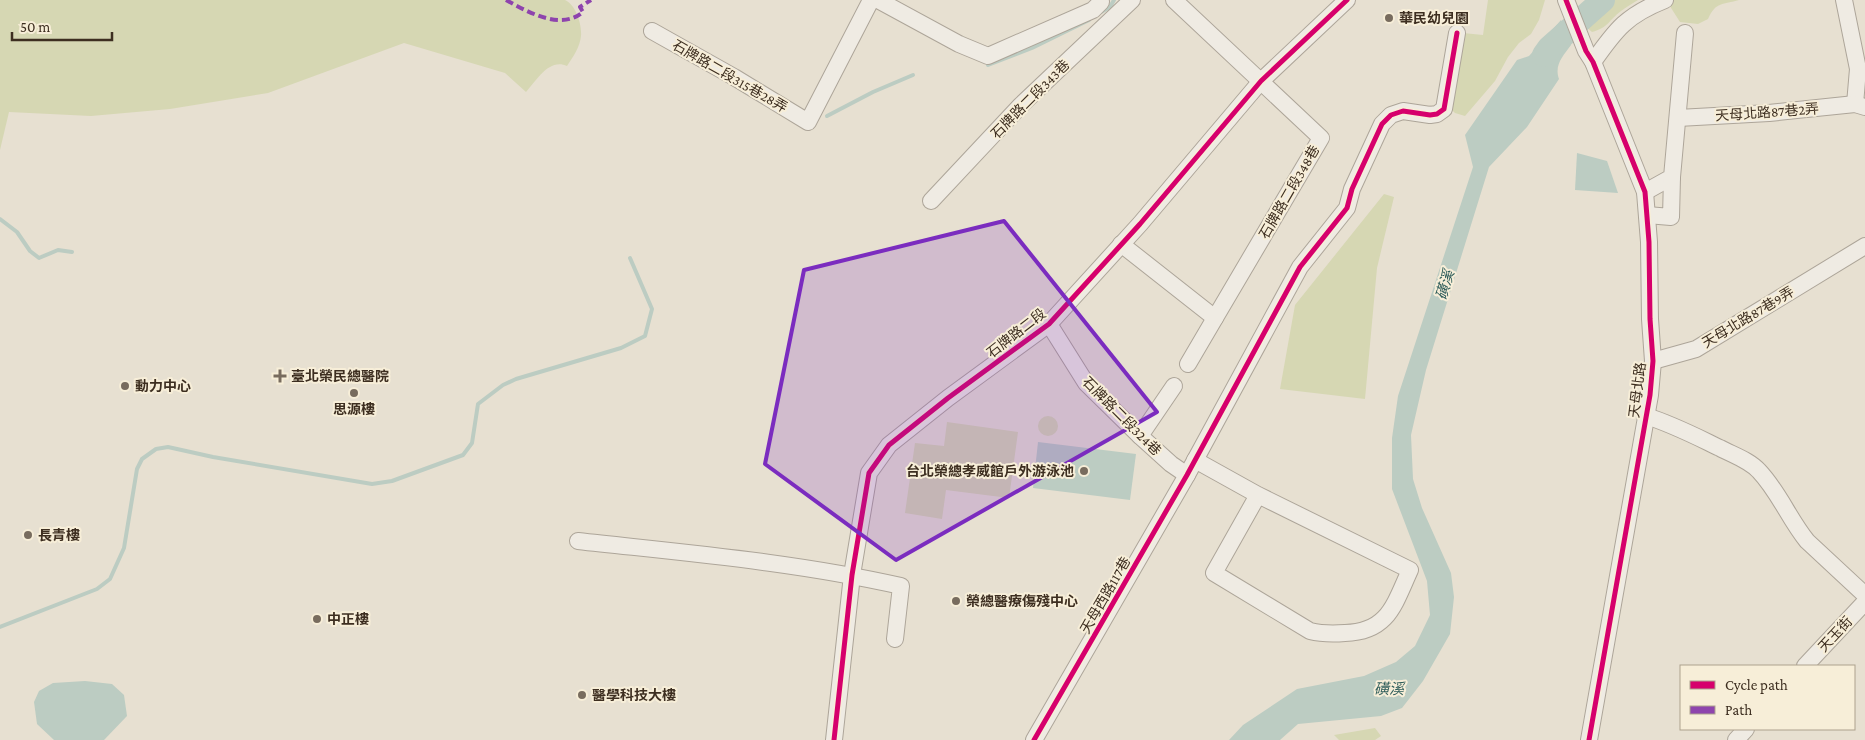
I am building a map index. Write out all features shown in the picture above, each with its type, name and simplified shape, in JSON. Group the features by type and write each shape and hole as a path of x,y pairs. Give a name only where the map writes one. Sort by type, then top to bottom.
{"street":[{"name":"石牌路二段315巷28弄","path":"652,31 734,77 808,122 871,0"},
{"path":"878,0 959,44 988,56 1094,10 1101,2"},
{"name":"石牌路二段343巷","path":"931,201 1021,105 1132,0"},
{"path":"1174,0 1261,81"},
{"name":"石牌路二段","path":"834,740 852,575 869,473 888,445 948,398 1049,324 1121,244 1261,81 1347,0"},
{"name":"天母北路","path":"1566,0 1644,192 1649,242 1650,318 1653,361 1646,416 1589,740"},
{"path":"1590,56 1629,18 1665,0"},
{"path":"1844,0 1858,69 1860,105"},
{"name":"天母西路117巷","path":"1034,740 1187,475 1300,267 1347,208 1352,189 1382,124 1391,115 1403,111 1430,115 1437,114 1444,108 1457,32"},
{"path":"1647,215 1671,217 1672,177 1685,33"},
{"name":"石牌路二段348巷","path":"1215,318 1321,138 1261,81"},
{"name":"天母北路87巷2弄","path":"1678,118 1860,105"},
{"path":"1644,192 1672,177"},
{"path":"1121,244 1215,318 1188,364"},
{"name":"天母北路87巷9弄","path":"1653,361 1696,349 1865,246"},
{"name":"石牌路二段324巷","path":"1049,324 1086,383 1140,436 1171,464 1187,475"},
{"path":"1140,436 1174,386"},
{"path":"1646,416 1676,427 1744,460 1759,470 1775,491 1799,531 1865,595"},
{"path":"1195,460 1258,495 1410,570 1392,609 1382,621 1369,630 1360,633 1320,634 1214,573 1258,495"},
{"path":"578,541 698,554 852,575 901,586 895,639"},
{"name":"天玉街","path":"1806,665 1865,602"},
{"path":"1736,740 1745,730"}],"highlighted area":[{"path":"1004,221 1157,412 896,560 765,464 804,270"}],"green space":[{"path":"0,0 565,0 569,2 578,15 581,36 578,48 567,66 561,64 549,68 539,76 526,92 505,73 404,43 268,93 170,109 91,116 9,112 0,150"},
{"path":"1488,0 1545,0 1539,20 1531,34 1519,43 1508,57 1495,81 1465,116 1455,113 1450,108 1463,33 1483,35"},
{"path":"1587,0 1638,0 1621,11 1605,26 1592,32 1585,26 1579,7"},
{"path":"1666,0 1739,0 1717,6 1708,19 1698,24 1680,22"},
{"path":"1384,194 1394,197 1377,268 1365,399 1280,389 1295,305"},
{"path":"1048,416 1055,419 1058,426 1055,433 1048,436 1041,433 1038,426 1041,419"},
{"path":"947,422 1018,432 1009,498 946,490 942,519 905,513 915,443 944,446"},
{"path":"1375,728 1381,736 1375,740 1339,740 1334,735"}],"water":[{"name":"磺溪","path":"1561,20 1571,45 1558,65 1559,79 1527,127 1489,167 1426,370 1411,435 1413,479 1422,508 1451,573 1454,597 1450,634 1423,681 1402,708 1381,716 1298,724 1280,740 1229,740 1243,725 1297,689 1364,676 1396,662 1415,646 1430,615 1427,581 1392,489 1392,438 1398,396 1473,167 1465,135 1517,60 1529,56"},
{"path":"1577,153 1607,161 1618,193 1575,190"},
{"name":"台北榮總孝威館戶外游泳池","path":"1038,442 1136,454 1130,500 1033,488"},
{"path":"85,681 112,684 124,695 127,716 104,740 54,740 37,724 34,702 39,691 53,683"}],"waterway":[{"path":"1101,12 1110,7 1114,0"},
{"name":"磺溪","path":"1544,55 1549,48 1603,0"},
{"path":"988,65 1032,48 1089,20"},
{"path":"827,116 873,92 913,75"},
{"path":"0,219 17,232 30,251 39,258 58,250 72,252"},
{"path":"0,627 97,589 110,579 124,548 137,469 142,459 156,449 168,447 213,457 372,484 392,481 463,455 472,443 478,404 503,385 516,379 621,348 645,336 652,309 630,258"}],"marked path":[{"path":"506,0 524,10 555,20 565,20 574,17 583,12 580,7 591,0"}],"cycle path":[{"path":"834,740 852,575 869,473 889,445 948,398 1049,324 1140,224 1261,81 1347,0"},
{"path":"1566,0 1645,192 1649,242 1650,319 1653,361 1650,395 1589,740"},
{"path":"1034,740 1187,475 1300,267 1347,208 1352,189 1382,124 1391,115 1403,111 1430,115 1437,114 1444,109 1457,33"}],"place":[{"name":"華民幼兒園","path":"1389,18"},
{"name":"臺北榮民總醫院","path":"280,376"},
{"name":"動力中心","path":"125,386"},
{"name":"思源樓","path":"354,393"},
{"name":"台北榮總孝威館戶外游泳池","path":"1084,471"},
{"name":"長青樓","path":"28,535"},
{"name":"榮總醫療傷殘中心","path":"956,601"},
{"name":"中正樓","path":"317,619"},
{"name":"醫學科技大樓","path":"582,695"}]}
